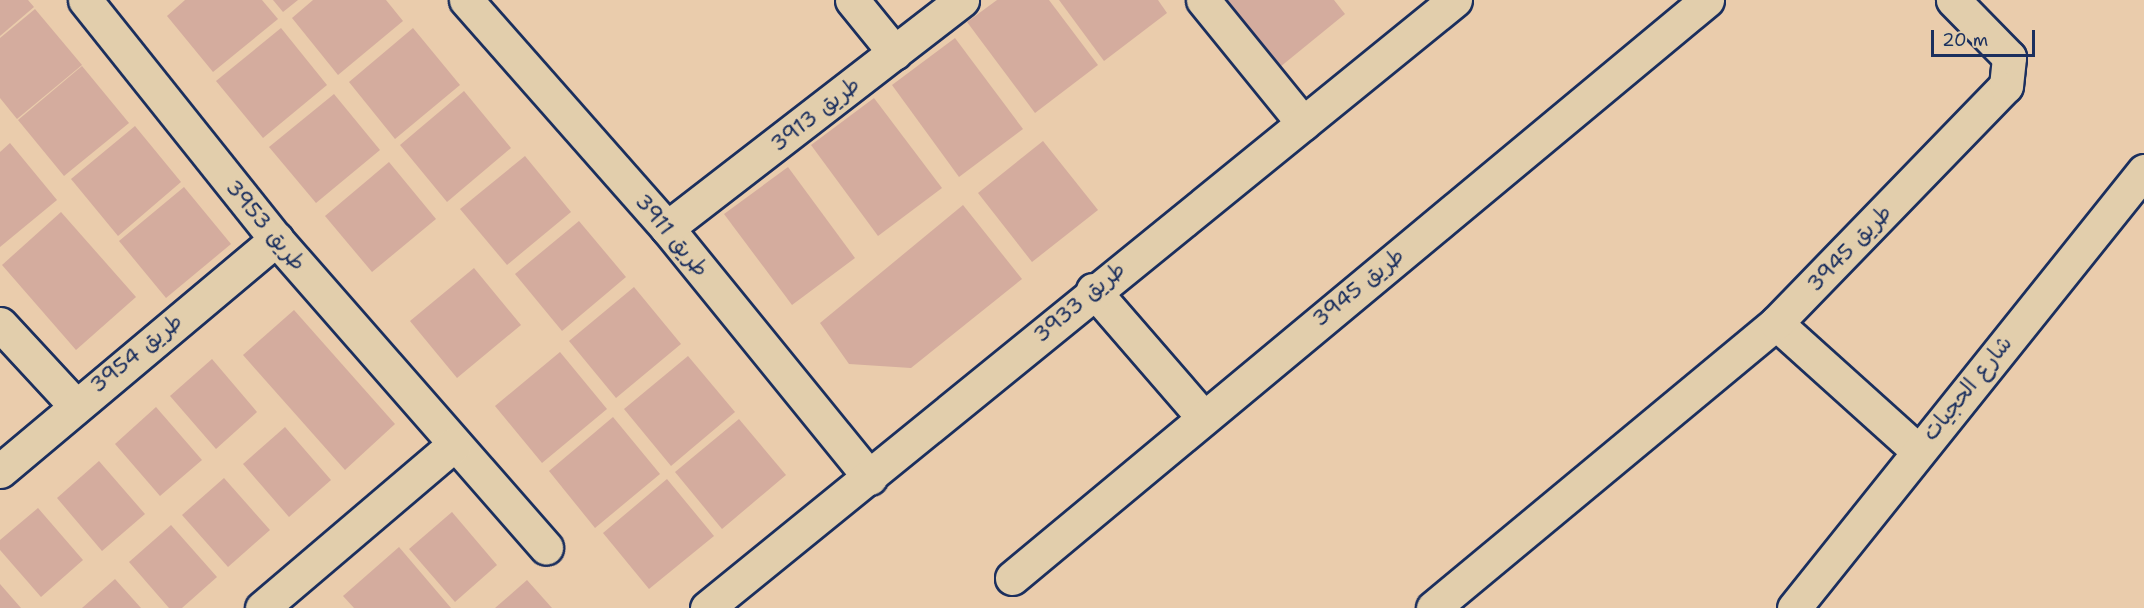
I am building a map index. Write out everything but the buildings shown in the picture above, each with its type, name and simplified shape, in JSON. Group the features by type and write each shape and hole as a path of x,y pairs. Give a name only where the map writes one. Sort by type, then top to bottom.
{"street":[{"name":"طريق 3911","path":"465,0 667,228 870,478"},
{"path":"852,0 895,53"},
{"name":"طريق 3913","path":"667,228 962,0"},
{"path":"1203,0 1303,123"},
{"name":"طريق 3933","path":"707,608 870,478 1092,290 1455,0"},
{"name":"طريق 3945","path":"1012,578 1202,416 1707,0"},
{"name":"طريق 3945","path":"1433,608 1776,322 2006,86 2009,57 1953,0"},
{"name":"طريق 3953","path":"94,3 276,239 546,547"},
{"name":"شارع الحجيات","path":"1794,608 1917,450 2144,171"},
{"name":"طريق 3954","path":"0,471 74,404 276,239"},
{"path":"1092,290 1202,416"},
{"path":"1776,322 1917,450"},
{"path":"0,324 74,404"},
{"path":"262,608 456,444"}]}
